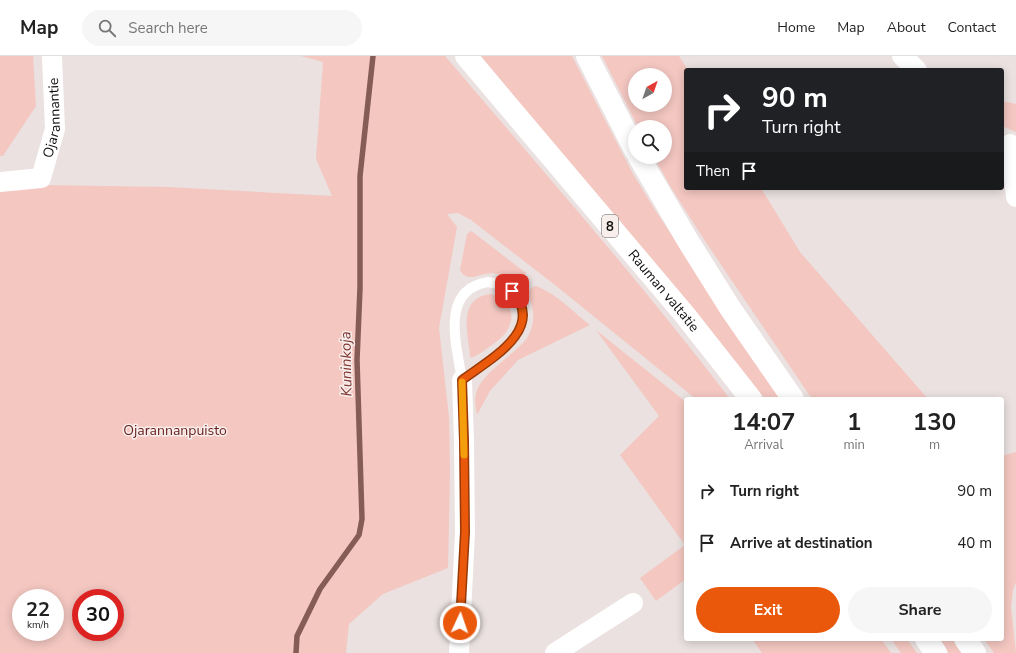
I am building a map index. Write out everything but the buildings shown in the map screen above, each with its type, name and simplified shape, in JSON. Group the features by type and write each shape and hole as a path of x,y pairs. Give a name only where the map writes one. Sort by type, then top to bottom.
{"highway":[{"name":"Rauman valtatie","path":"466,56 680,309 749,397"},
{"path":"587,56 628,136"},
{"path":"643,164 726,302 792,397"},
{"path":"927,641 936,653"},
{"path":"966,641 975,653"}],"street":[{"name":"Ojarannantie","path":"0,182 41,178 55,129 52,56"},
{"path":"902,56 915,68"},
{"path":"1009,142 1016,197"},
{"path":"459,653 465,532 462,380"},
{"path":"555,653 633,604"}],"lane":[{"path":"488,282 504,286 512,291 520,302 523,313 521,326 513,338 496,355 462,380 454,325 458,302 461,296 470,288 479,284 488,282"}],"green space":[{"path":"0,56 33,56 36,106 3,156 0,156"},
{"name":"Ojarannanpuisto","path":"301,56 445,56 626,268 728,397 694,397 555,285 471,220 458,213 447,214 457,227 439,328 449,417 450,473 448,568 383,594 349,624 346,653 0,653 0,190 40,185 168,187 332,196 316,159 323,62"},
{"path":"481,56 572,56 633,174 655,210 781,397 763,397 660,269"},
{"path":"602,56 679,56 687,68 684,68 684,190 762,190 800,252 926,397 811,397 707,244 658,164 672,164 672,120 634,120 630,112 672,112 672,68 628,68 628,107"},
{"path":"1004,101 1016,104 1016,132 1004,127"},
{"path":"471,231 526,273 517,283 492,273 474,277 463,274 460,270 467,234"},
{"path":"536,286 557,298 590,325 518,360 490,391 477,415 475,399 479,386 490,372 521,345 529,334 533,316 529,290"},
{"path":"491,294 507,303 511,313 510,325 499,339 482,352 471,358 467,327 469,309 473,302 480,297"},
{"path":"596,330 684,400 684,544 620,455 659,416"},
{"path":"1016,452 1016,582 1013,590 1011,607 1016,653 994,653 985,641 1004,641 1004,455"},
{"path":"684,546 684,580 656,601 640,578"},
{"path":"753,641 882,641 891,653 762,653"},
{"path":"892,641 908,641 917,653 901,653"},
{"path":"940,641 954,641 963,653 949,653"}],"waterway":[{"name":"Kuninkoja","path":"296,653 297,636 320,589 359,535 362,519 357,360 360,288 360,176 373,56"}],"slow traffic":[{"path":"462,382 464,455"}],"route":[{"path":"460,623 465,532 462,380 496,355 518,333 522,323 523,313 520,302 512,291"}]}
